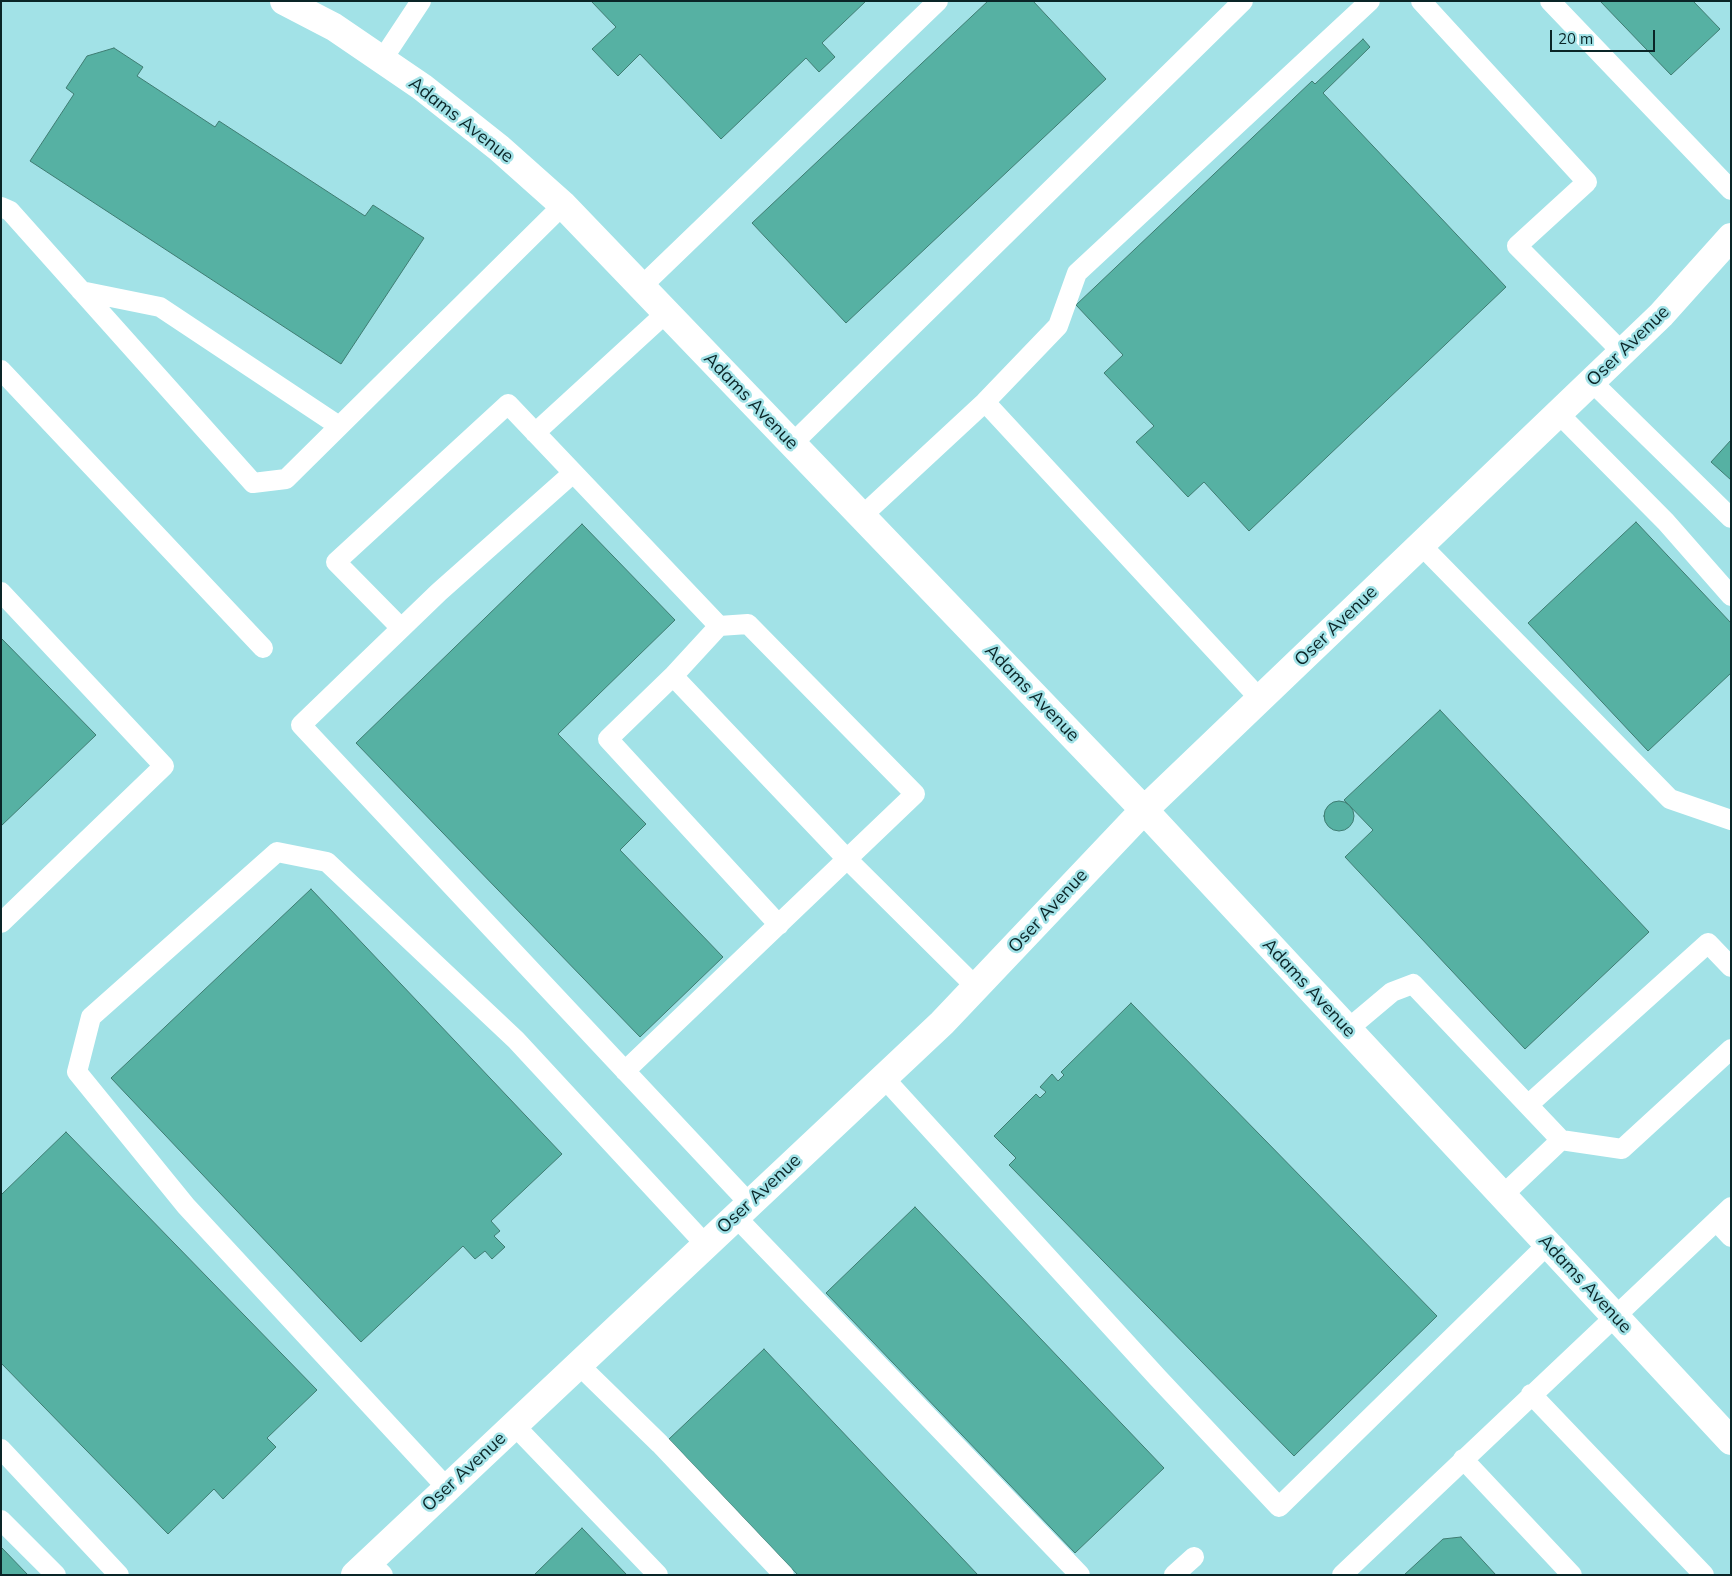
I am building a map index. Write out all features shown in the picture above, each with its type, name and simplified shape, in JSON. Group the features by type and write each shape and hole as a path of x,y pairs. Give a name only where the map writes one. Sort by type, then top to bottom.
{"street":[{"name":"Adams Avenue","path":"284,1 334,27 422,87 499,148 563,205 1144,810 1731,1441"},
{"name":"Oser Avenue","path":"369,1570 446,1488 942,1024 1144,810 1661,315 1730,239"}],"lane":[{"path":"382,60 421,1"},
{"path":"641,287 938,1"},
{"path":"792,444 1243,1"},
{"path":"862,516 985,402 1058,326 1077,273 1370,1"},
{"path":"1421,1 1587,182 1517,246 1622,352"},
{"path":"1550,1 1731,190"},
{"path":"1,207 10,211 252,483 286,479 563,205"},
{"path":"82,291 160,307 339,426"},
{"path":"536,433 666,313"},
{"path":"1,370 263,648"},
{"path":"1591,381 1731,518"},
{"path":"985,402 1260,699"},
{"path":"401,628 336,562 508,404 719,626"},
{"path":"1558,414 1666,522 1731,596"},
{"path":"573,473 438,592 301,726 626,1071 742,1210 1080,1575"},
{"path":"1421,545 1670,799 1731,820"},
{"path":"1,592 164,766 1,923"},
{"path":"626,1071 848,860 914,794 748,624 719,626 673,676 608,739 779,924"},
{"path":"673,676 848,860 976,987"},
{"path":"446,1488 186,1206 77,1072 91,1017 277,852 327,862 516,1040 705,1244"},
{"path":"1528,1105 1708,943 1731,967"},
{"path":"1348,1029 1392,992 1413,984 1561,1140 1622,1149 1731,1049"},
{"path":"884,1078 1278,1507 1548,1244"},
{"path":"1502,1196 1561,1140"},
{"path":"1342,1575 1531,1394 1731,1207"},
{"path":"1716,1221 1731,1237"},
{"path":"578,1364 660,1444 784,1575"},
{"path":"1531,1394 1704,1575"},
{"path":"514,1425 658,1575"},
{"path":"1,1449 119,1575"},
{"path":"1463,1459 1572,1575"},
{"path":"1,1520 56,1575"},
{"path":"1174,1575 1194,1557"}],"building":[{"path":"591,1 866,1 822,43 835,57 819,72 806,58 721,139 640,54 618,76 592,49 616,27"},
{"path":"988,1 1033,1 1106,79 846,323 752,223"},
{"path":"1600,1 1693,1 1720,29 1671,75"},
{"path":"1363,39 1370,47 1323,93 1506,287 1249,531 1204,482 1188,497 1136,442 1154,426 1104,373 1123,355 1076,305 1312,81 1315,84"},
{"path":"114,48 143,67 137,76 215,127 219,121 365,216 373,205 424,238 341,364 30,161 74,94 66,88 87,56"},
{"path":"1731,440 1731,480 1711,462"},
{"path":"1636,522 1731,623 1731,673 1648,751 1528,623"},
{"path":"582,524 675,620 558,734 646,824 620,850 723,957 640,1037 356,743"},
{"path":"1,638 96,735 1,826"},
{"path":"1440,710 1649,932 1525,1049 1345,857 1373,830 1344,800"},
{"path":"1339,801 1349,806 1354,816 1349,826 1339,831 1329,826 1324,816 1329,806"},
{"path":"311,889 562,1154 491,1221 500,1231 494,1236 505,1247 492,1259 485,1251 475,1259 463,1246 361,1342 111,1078"},
{"path":"1131,1003 1437,1316 1294,1456 1009,1165 1016,1158 994,1136 1036,1094 1040,1098 1046,1092 1040,1087 1052,1074 1058,1081 1064,1075 1061,1072"},
{"path":"66,1132 317,1390 267,1438 276,1447 223,1499 214,1489 168,1534 1,1363 1,1195"},
{"path":"915,1207 1164,1468 1075,1553 826,1293"},
{"path":"764,1349 978,1575 798,1575 669,1439"},
{"path":"582,1528 627,1575 534,1575"},
{"path":"1461,1537 1496,1575 1404,1575 1443,1539"},
{"path":"1,1547 28,1575 1,1575"}]}
